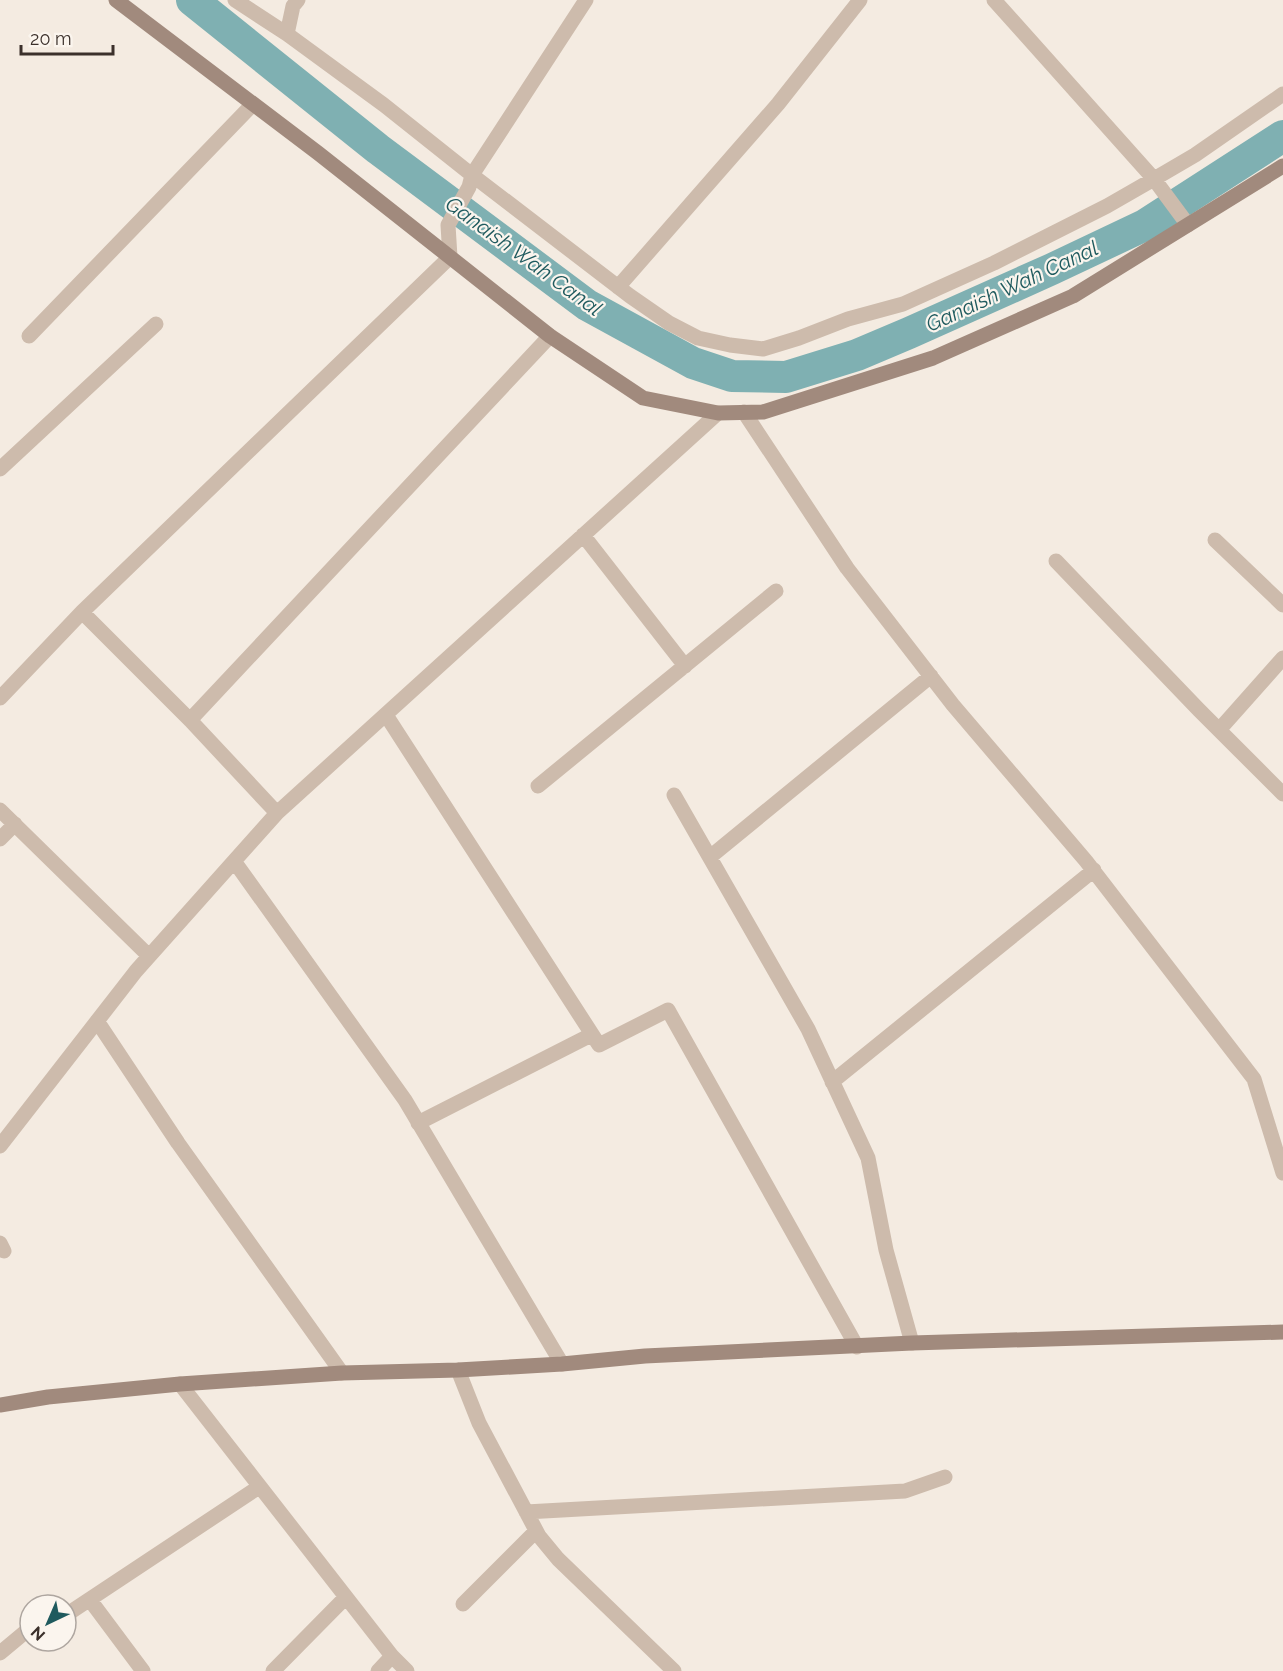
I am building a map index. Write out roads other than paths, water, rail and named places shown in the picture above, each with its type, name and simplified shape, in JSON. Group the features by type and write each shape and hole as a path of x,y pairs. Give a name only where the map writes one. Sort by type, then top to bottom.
{"street":[{"path":"117,0 550,336 643,398 717,414 763,412 933,358 1073,296 1186,222 1283,166"},
{"path":"235,0 287,34 384,105 471,181 669,323 698,338 763,349 848,319 903,304 994,263 1107,206 1158,185 1195,155 1283,94"},
{"path":"287,34 293,6 298,0"},
{"path":"0,698 82,612 450,257 448,225 471,181 586,0"},
{"path":"618,287 778,104 860,0"},
{"path":"994,0 1158,185 1186,222"},
{"path":"28,336 253,104"},
{"path":"0,469 156,324"},
{"path":"190,720 550,336"},
{"path":"744,412 847,568 931,676 1094,870 1254,1079 1283,1173"},
{"path":"0,1146 149,956 277,813 717,414"},
{"path":"583,535 685,666"},
{"path":"1215,540 1283,605"},
{"path":"1056,561 1283,794"},
{"path":"538,786 776,591"},
{"path":"82,612 190,720 277,813"},
{"path":"1219,730 1283,658"},
{"path":"710,857 931,676"},
{"path":"386,715 599,1045 668,1010 857,1347"},
{"path":"674,795 808,1029 868,1158 886,1250 912,1343"},
{"path":"0,810 149,956"},
{"path":"0,838 15,824"},
{"path":"234,861 399,1090 562,1364"},
{"path":"832,1082 1094,870"},
{"path":"97,1021 178,1143 342,1373"},
{"path":"418,1123 591,1035"},
{"path":"0,1405 48,1397 180,1384 342,1373 458,1370 645,1356 912,1343 1283,1332"},
{"path":"458,1370 479,1423 536,1531 558,1559 674,1671"},
{"path":"180,1384 259,1488 392,1656 407,1671"},
{"path":"526,1512 905,1491 945,1477"},
{"path":"78,1608 259,1488"},
{"path":"463,1604 536,1531"},
{"path":"273,1671 346,1597"},
{"path":"90,1600 143,1671"},
{"path":"0,1653 18,1638"},
{"path":"378,1671 392,1656"}],"waterway":[{"name":"Ganaish Wah Canal","path":"192,0 378,149 587,305 693,363 732,376 786,377 857,355 909,333 1145,225 1283,136"}]}
